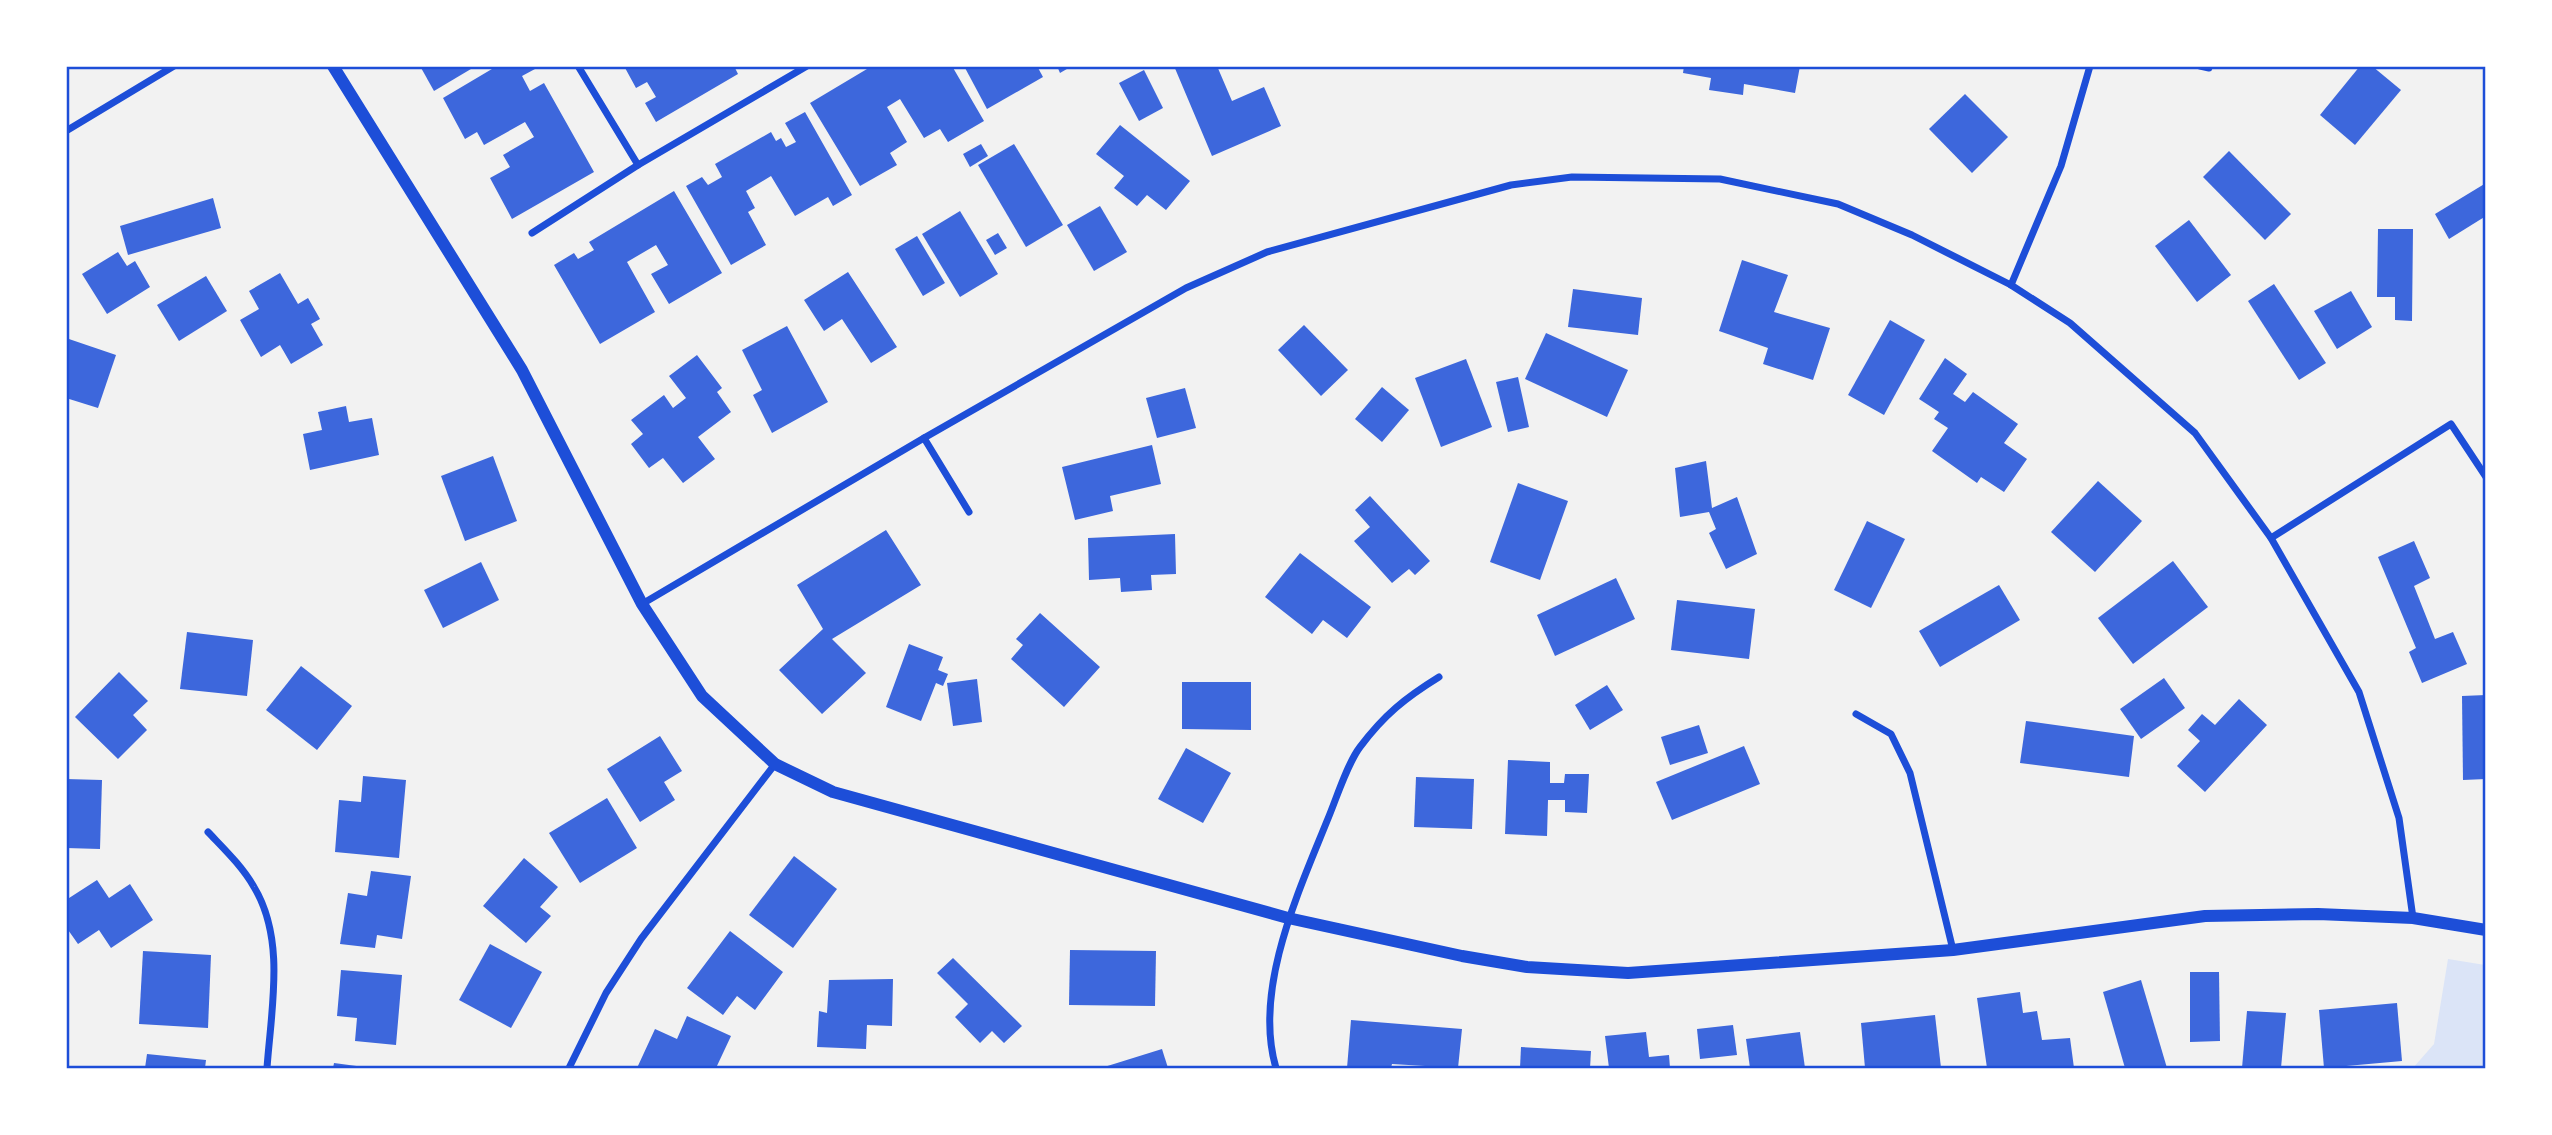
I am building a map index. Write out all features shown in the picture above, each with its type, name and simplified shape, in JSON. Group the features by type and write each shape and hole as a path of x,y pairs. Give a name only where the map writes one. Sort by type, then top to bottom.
{"street":[{"path":"66,131 174,66"},
{"path":"333,66 522,370 642,604 702,696 775,764 833,792 1288,918 1462,956 1527,967 1628,974 1952,950 2205,916 2318,914 2413,918 2486,930"},
{"path":"578,66 638,165"},
{"path":"531,233 638,165 807,66"},
{"path":"2011,285 2061,166 2090,66"},
{"path":"2200,66 2209,68"},
{"path":"642,604 1186,288 1267,252 1511,185 1572,177 1720,179 1838,204 1912,235 2011,285 2070,324 2195,433 2271,538 2359,692 2399,818 2413,918"},
{"path":"2271,538 2451,424 2486,477"},
{"path":"924,438 969,512"},
{"path":"1276,1069 1270,1006 1288,918 1358,750 1404,698 1439,677"},
{"path":"1856,714 1891,734 1910,773 1952,950"},
{"path":"569,1069 606,993 641,939 775,764"},
{"path":"208,832 254,887 270,924 273,972 267,1069"}],"shaded area":[{"path":"2448,959 2485,965 2485,1068 2413,1068 2434,1044"}],"building":[{"path":"420,66 476,66 434,91"},
{"path":"497,66 533,66 535,69 522,76 530,91 544,83 594,172 512,219 490,178 510,167 503,155 534,137 525,122 484,145 477,132 465,139 443,98"},
{"path":"624,66 734,66 738,74 656,122 645,103 656,97 647,82 636,88"},
{"path":"872,66 952,66 984,121 948,142 940,129 924,138 900,99 887,107 907,142 890,153 897,165 860,186 810,103"},
{"path":"964,66 1037,66 1043,77 987,109"},
{"path":"1057,66 1072,66 1060,73"},
{"path":"1174,66 1217,66 1232,101 1264,87 1281,126 1212,156"},
{"path":"1684,66 1800,66 1795,93 1744,84 1743,95 1709,90 1711,78 1683,73"},
{"path":"2360,66 2372,66 2401,90 2355,145 2320,115"},
{"path":"1144,70 1163,108 1139,121 1119,83"},
{"path":"1965,94 2008,137 1972,173 1929,129"},
{"path":"805,112 852,195 833,206 828,197 795,216 771,176 746,191 755,208 748,212 766,245 731,265 686,186 702,177 708,185 722,177 715,164 771,132 776,141 781,138 786,147 796,142 785,123"},
{"path":"1120,125 1190,181 1166,210 1147,195 1137,206 1114,188 1124,176 1096,154"},
{"path":"981,144 988,156 970,167 963,154"},
{"path":"1014,144 1063,225 1026,247 978,165"},
{"path":"2229,151 2291,214 2265,240 2203,177"},
{"path":"2486,183 2486,216 2449,239 2435,214"},
{"path":"674,191 722,273 669,304 651,274 668,265 656,245 627,262 655,312 600,344 554,265 574,253 578,259 594,250 589,242"},
{"path":"213,198 221,228 128,255 120,226"},
{"path":"1100,206 1127,252 1094,271 1067,225"},
{"path":"960,211 998,274 960,297 922,234"},
{"path":"2189,220 2231,275 2197,302 2155,246"},
{"path":"2378,229 2413,229 2412,321 2395,320 2395,297 2377,297"},
{"path":"998,233 1007,248 995,255 986,240"},
{"path":"917,236 945,283 923,296 895,249"},
{"path":"118,252 127,266 135,261 150,287 107,314 82,274"},
{"path":"1742,260 1788,275 1774,312 1830,328 1813,380 1763,364 1768,348 1719,331"},
{"path":"848,272 897,347 871,363 842,319 824,331 804,300"},
{"path":"280,273 298,304 308,298 320,319 311,324 323,345 291,364 280,345 261,357 240,320 259,309 249,291"},
{"path":"206,276 227,311 179,341 157,305"},
{"path":"2274,284 2326,363 2299,380 2248,301"},
{"path":"1573,289 1642,298 1638,335 1568,327"},
{"path":"2351,291 2372,327 2337,349 2314,311"},
{"path":"1890,320 1925,340 1884,415 1848,395"},
{"path":"1304,325 1348,370 1321,396 1278,350"},
{"path":"787,326 828,402 772,433 753,395 762,390 742,350"},
{"path":"1546,333 1628,370 1607,417 1525,379"},
{"path":"66,338 116,355 98,408 66,398"},
{"path":"697,355 722,388 717,392 731,412 698,437 715,459 683,483 663,458 649,468 631,444 643,434 631,420 664,395 673,408 686,398 669,376"},
{"path":"1945,358 1967,374 1953,394 1965,402 1973,392 2018,424 2004,443 2027,459 2004,492 1981,477 1977,483 1932,451 1948,428 1934,419 1939,412 1919,399"},
{"path":"1466,359 1492,427 1441,447 1415,378"},
{"path":"1518,377 1529,427 1508,432 1496,382"},
{"path":"1382,387 1409,410 1382,442 1355,419"},
{"path":"1185,388 1196,428 1157,438 1146,398"},
{"path":"346,406 349,422 372,418 379,455 310,470 303,434 322,430 318,412"},
{"path":"1152,445 1161,484 1110,496 1113,511 1075,520 1062,467"},
{"path":"493,456 517,521 465,541 441,476"},
{"path":"1706,461 1712,508 1737,497 1757,554 1726,569 1709,533 1716,529 1709,512 1680,517 1675,468"},
{"path":"2098,481 2142,521 2095,572 2051,532"},
{"path":"1518,483 1568,501 1540,580 1490,562"},
{"path":"1370,496 1430,561 1415,575 1409,569 1392,583 1354,541 1370,527 1355,510"},
{"path":"1867,521 1905,539 1871,608 1834,590"},
{"path":"886,530 921,585 832,639 866,673 822,714 779,670 823,629 797,585"},
{"path":"1175,534 1176,574 1151,575 1152,590 1121,592 1120,578 1089,580 1088,538"},
{"path":"2414,541 2430,578 2414,586 2435,639 2453,632 2467,664 2422,683 2409,652 2416,648 2378,557"},
{"path":"1300,553 1371,607 1347,638 1323,620 1312,634 1265,597"},
{"path":"2173,561 2208,607 2133,664 2098,618"},
{"path":"481,562 499,600 443,628 424,590"},
{"path":"1616,578 1635,619 1555,656 1537,615"},
{"path":"1999,585 2020,620 1940,667 1919,631"},
{"path":"1677,600 1755,609 1749,659 1671,650"},
{"path":"1040,613 1100,667 1064,707 1011,659 1023,645 1016,639"},
{"path":"187,632 253,640 247,696 180,689"},
{"path":"909,644 943,657 938,670 948,674 943,686 936,683 921,721 886,707"},
{"path":"301,666 352,706 317,750 266,710"},
{"path":"119,672 148,701 133,715 147,730 118,759 75,717"},
{"path":"2164,678 2185,708 2141,739 2120,709"},
{"path":"977,679 982,722 953,726 947,683"},
{"path":"1182,682 1251,682 1251,730 1182,729"},
{"path":"1607,685 1623,710 1590,730 1575,705"},
{"path":"2486,695 2486,779 2463,780 2462,696"},
{"path":"2239,699 2267,725 2205,792 2177,766 2200,741 2188,730 2202,714 2215,725"},
{"path":"2026,721 2134,736 2129,777 2020,763"},
{"path":"1699,725 1708,753 1670,765 1661,737"},
{"path":"660,736 682,771 664,782 675,800 640,822 607,769"},
{"path":"1744,746 1760,784 1672,820 1656,782"},
{"path":"1186,748 1231,773 1203,823 1158,799"},
{"path":"1508,760 1550,762 1550,783 1564,783 1565,774 1589,774 1587,813 1565,812 1565,800 1548,800 1547,836 1505,834"},
{"path":"363,776 406,780 399,858 335,852 339,800 361,802"},
{"path":"1416,777 1474,779 1472,829 1414,827"},
{"path":"66,779 102,780 100,849 66,848"},
{"path":"607,798 637,848 580,883 549,833"},
{"path":"794,856 837,889 793,948 749,915"},
{"path":"524,858 558,887 540,907 551,916 526,943 483,906"},
{"path":"371,871 411,876 402,939 377,935 375,948 340,944 348,893 367,896"},
{"path":"97,880 109,898 130,884 153,920 111,948 99,930 78,944 66,927 66,900"},
{"path":"730,931 783,972 755,1010 737,996 723,1015 687,988"},
{"path":"490,944 542,972 511,1028 459,1000"},
{"path":"1070,950 1156,951 1155,1006 1069,1005"},
{"path":"143,951 211,955 208,1028 139,1024"},
{"path":"953,958 1022,1026 1004,1043 992,1031 980,1043 955,1017 968,1004 937,973"},
{"path":"341,970 402,975 396,1045 355,1041 357,1018 337,1016"},
{"path":"2190,972 2219,972 2220,1041 2190,1042"},
{"path":"893,979 892,1026 867,1025 866,1049 817,1047 819,1011 827,1013 829,980"},
{"path":"2141,980 2167,1068 2125,1068 2103,992"},
{"path":"2020,992 2023,1013 2037,1011 2042,1040 2070,1038 2074,1068 1987,1068 1977,998"},
{"path":"2397,1003 2402,1061 2324,1068 2319,1010"},
{"path":"2247,1011 2286,1013 2281,1068 2242,1068"},
{"path":"1935,1015 1941,1068 1865,1068 1861,1023"},
{"path":"687,1016 731,1036 716,1068 637,1068 655,1029 677,1039"},
{"path":"1351,1020 1462,1029 1458,1068 1392,1064 1391,1068 1347,1068"},
{"path":"1733,1025 1737,1055 1700,1059 1697,1029"},
{"path":"1646,1032 1649,1057 1669,1055 1670,1068 1609,1068 1605,1036"},
{"path":"1800,1032 1805,1068 1750,1068 1746,1039"},
{"path":"1521,1047 1591,1051 1590,1068 1520,1068"},
{"path":"1162,1049 1168,1068 1101,1068"},
{"path":"147,1054 206,1060 205,1068 145,1068"},
{"path":"334,1063 364,1067 364,1068 333,1068"}]}
